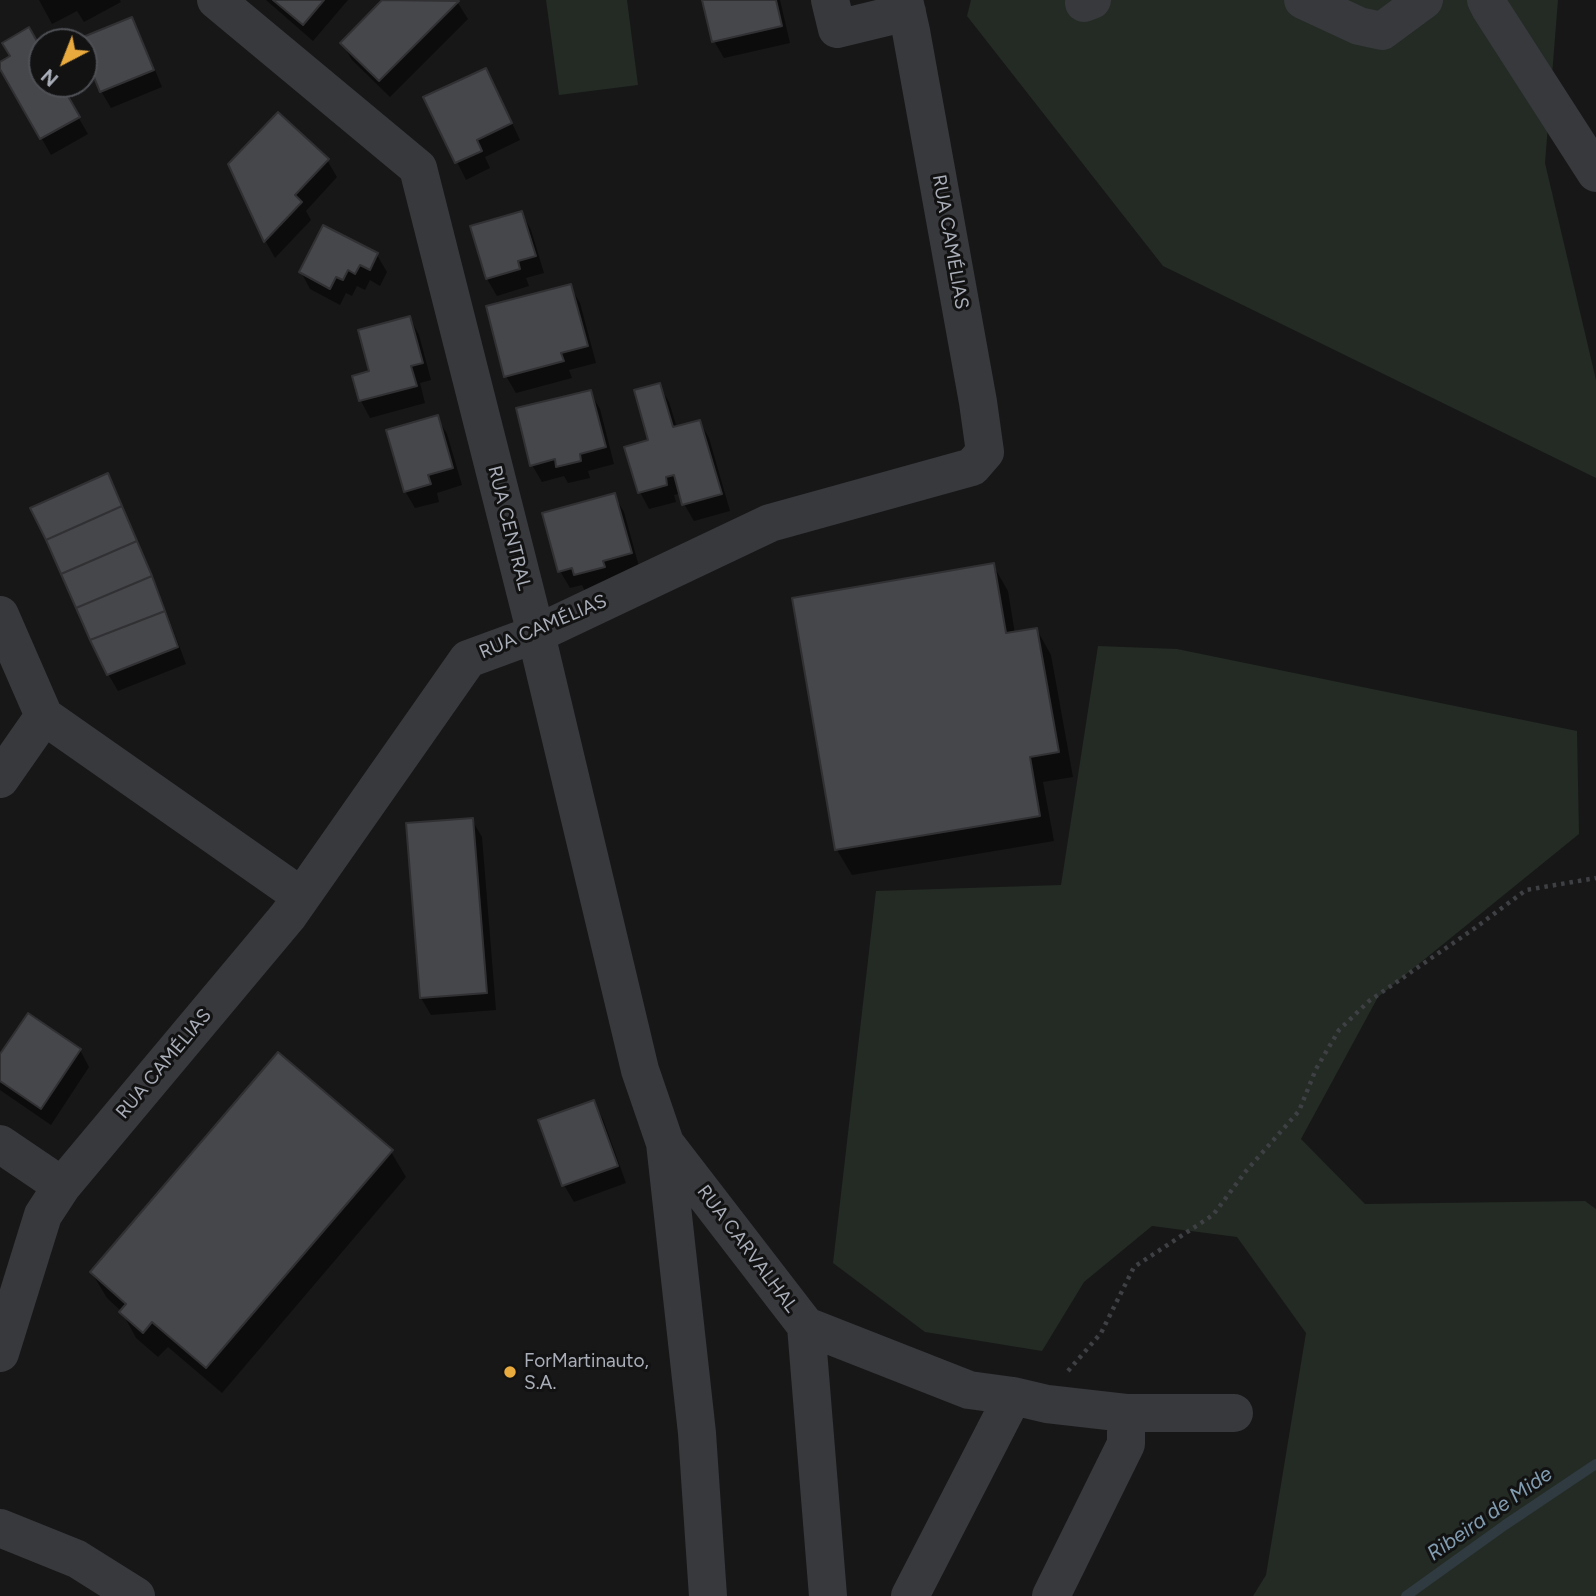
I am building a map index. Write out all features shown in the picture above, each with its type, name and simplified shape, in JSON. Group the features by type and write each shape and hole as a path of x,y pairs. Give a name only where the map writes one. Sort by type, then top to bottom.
{"street":[{"name":"RUA CENTRAL","path":"216,0 418,168 536,634 640,1070 665,1143"},
{"name":"RUA CAMÉLIAS","path":"0,1353 43,1215 62,1186 288,915 468,659 536,634 770,523 972,467 985,452 906,6 837,29 830,0"},
{"path":"1303,0 1359,26 1382,32 1424,0"},
{"path":"1486,0 1596,173"},
{"path":"0,615 44,716 302,896"},
{"path":"0,779 44,716"},
{"name":"RUA CARVALHAL","path":"665,1143 806,1326 969,1390 1126,1413 1234,1413"},
{"name":"RUA CARVALHAL","path":"665,1143 697,1433 708,1596"},
{"path":"0,1144 62,1186"},
{"path":"806,1326 828,1596"},
{"path":"909,1596 1030,1400"},
{"path":"1051,1596 1126,1444 1126,1413"},
{"path":"0,1528 77,1559 136,1596"}],"path":[{"path":"1030,1400 1057,1383 1101,1333 1134,1267 1213,1215 1246,1171 1299,1111 1316,1069 1339,1030 1369,1001 1527,890 1596,878"}],"shaded area":[{"path":"546,0 627,0 638,85 559,95"},
{"path":"971,0 1558,0 1545,163 1596,380 1596,478 1163,266 967,16"},
{"path":"1098,646 1177,649 1577,731 1579,834 1378,997 1301,1139 1365,1204 1585,1201 1596,1209 1596,1596 1253,1596 1266,1575 1306,1333 1237,1237 1152,1226 1084,1282 1042,1351 925,1332 833,1263 876,891 1061,885"}],"building":[{"path":"273,0 324,0 303,25"},
{"path":"382,0 459,1 379,81 340,43"},
{"path":"702,0 776,0 782,26 712,42"},
{"path":"132,17 154,70 100,92 98,31"},
{"path":"29,27 28,98 69,98 80,117 40,139 0,69 0,62 10,56 2,43"},
{"path":"486,68 512,123 477,140 482,151 455,163 423,97"},
{"path":"278,112 329,159 295,195 302,202 264,242 228,164"},
{"path":"522,211 536,256 518,261 520,269 486,279 470,226"},
{"path":"323,225 378,253 370,270 360,265 355,274 348,270 343,280 336,277 330,289 299,272"},
{"path":"571,284 588,346 561,353 564,361 504,377 486,306"},
{"path":"410,316 423,363 411,366 417,386 359,401 352,376 369,371 358,330"},
{"path":"660,383 673,427 700,420 722,494 682,505 674,475 666,477 667,485 638,493 624,447 648,440 634,390"},
{"path":"591,390 606,447 580,454 581,461 556,467 555,459 530,466 516,408"},
{"path":"438,415 453,468 428,475 431,484 404,492 386,430"},
{"path":"108,473 122,506 46,540 30,508"},
{"path":"615,493 632,553 603,561 605,567 574,575 572,568 558,572 542,513"},
{"path":"122,506 137,541 61,574 46,540"},
{"path":"137,541 152,576 76,608 61,574"},
{"path":"994,563 1006,633 1037,628 1059,752 1030,757 1040,816 835,850 792,598"},
{"path":"152,576 165,611 90,640 76,608"},
{"path":"165,611 178,647 107,675 90,640"},
{"path":"473,818 487,993 420,998 406,823"},
{"path":"28,1013 81,1049 41,1109 0,1081 0,1054"},
{"path":"278,1052 393,1150 206,1368 152,1322 143,1333 119,1312 126,1304 90,1272"},
{"path":"594,1100 618,1166 562,1186 538,1120"}],"waterway":[{"name":"Ribeira de Mide","path":"1406,1596 1596,1464"}],"place":[{"name":"ForMartinauto, S.A.","path":"510,1372"}]}
